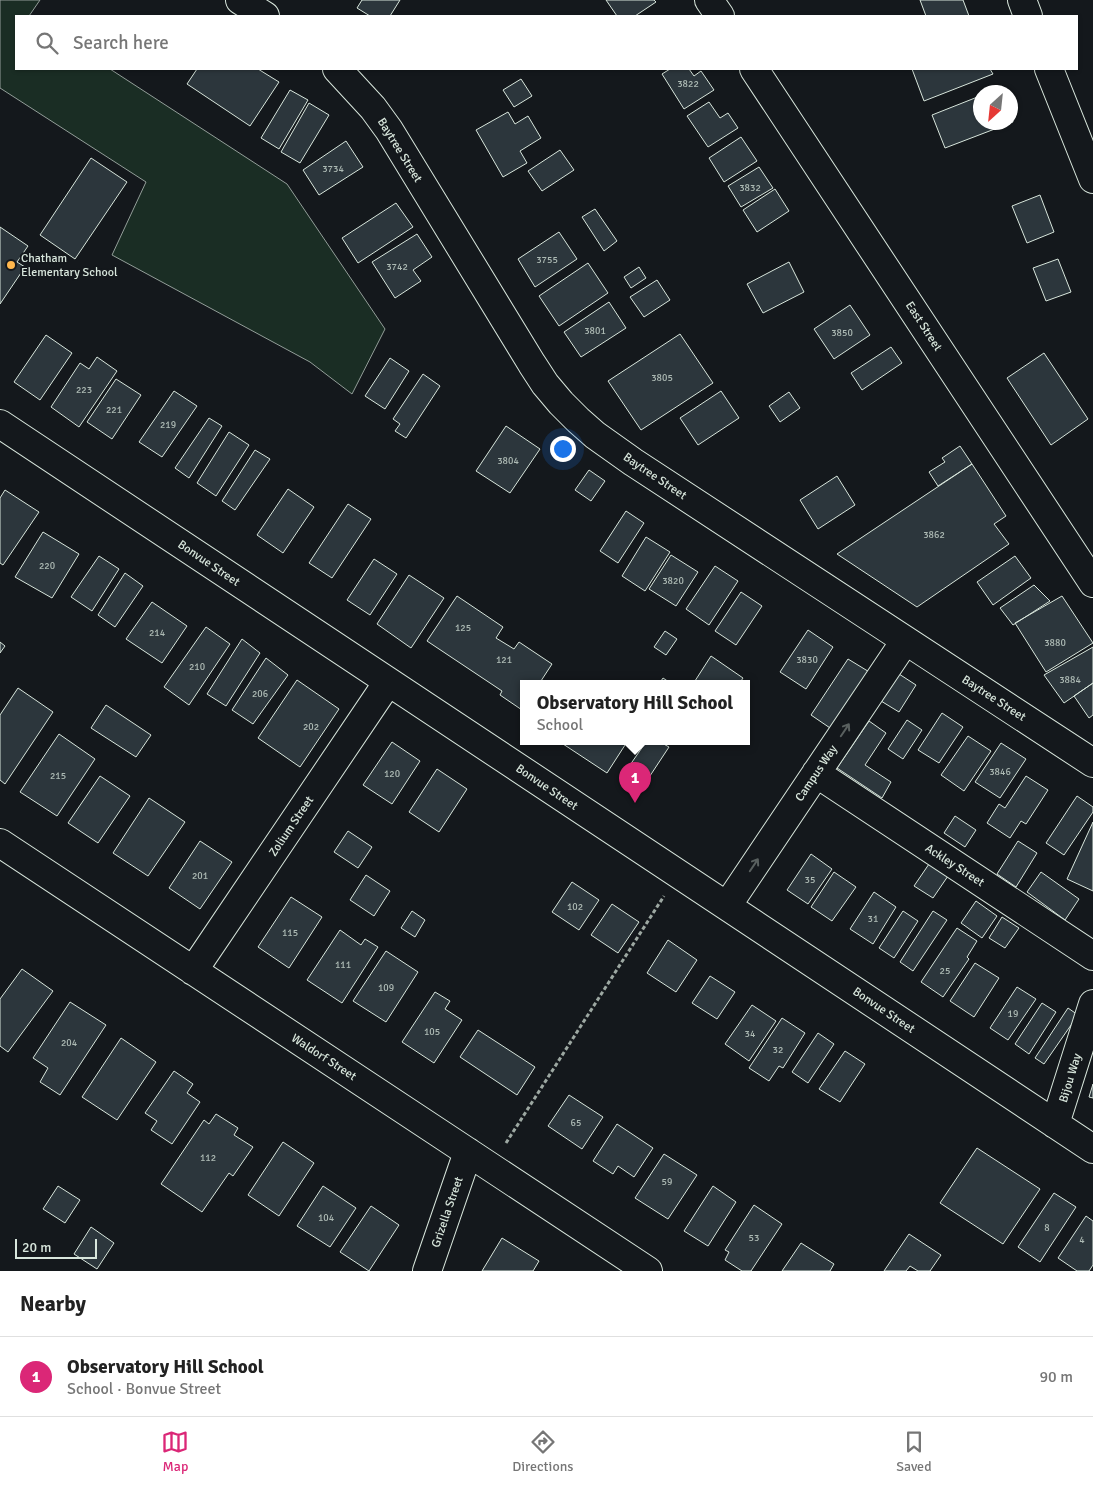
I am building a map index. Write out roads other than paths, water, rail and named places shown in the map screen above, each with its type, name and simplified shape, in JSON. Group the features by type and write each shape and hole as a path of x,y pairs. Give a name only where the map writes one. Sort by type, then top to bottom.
{"street":[{"path":"240,0 263,15"},
{"path":"709,0 719,15"},
{"path":"1022,0 1028,15"},
{"name":"Baytree Street","path":"338,70 374,108 389,130 532,364 545,384 572,414 595,435 627,458 1093,763"},
{"name":"East Street","path":"755,70 1093,583"},
{"path":"1049,70 1093,179"},
{"name":"Bonvue Street","path":"0,424 1093,1149"},
{"name":"Campus Way","path":"727,906 905,641"},
{"name":"Zolium Street","path":"193,971 388,682"},
{"name":"Ackley Street","path":"816,773 1093,956"},
{"name":"Waldorf Street","path":"0,843 648,1271"},
{"name":"Bijou Way","path":"1055,1124 1093,1004"},
{"name":"Grizella Street","path":"426,1271 468,1152"}],"place":[{"name":"Chatham Elementary School","path":"11,265"},
{"name":"Observatory Hill School","path":"635,803"}]}
